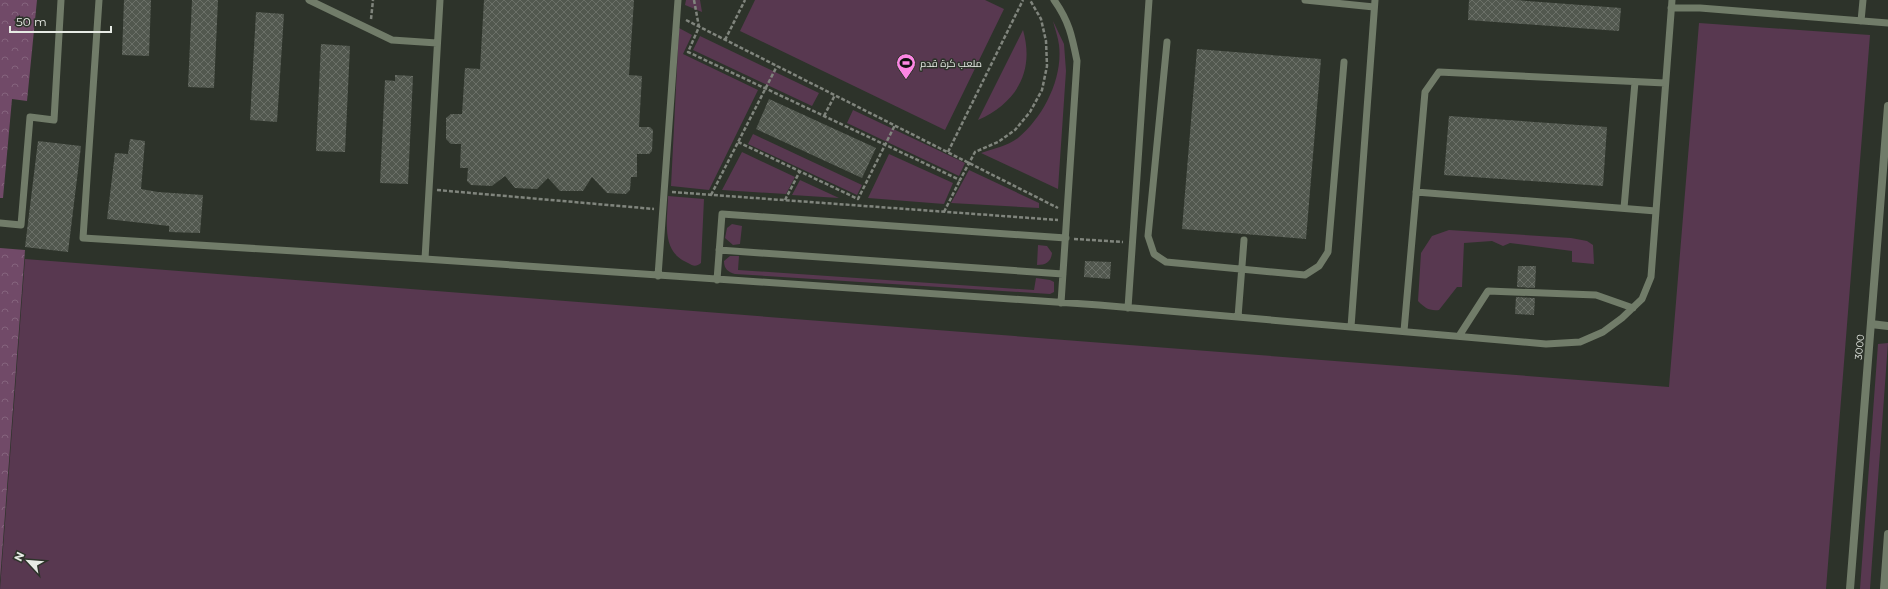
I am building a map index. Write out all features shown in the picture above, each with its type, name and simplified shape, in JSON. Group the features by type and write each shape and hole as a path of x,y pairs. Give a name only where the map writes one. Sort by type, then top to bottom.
{"street":[{"name":"3000","path":"1850,589 1888,106"},
{"name":"3000","path":"1871,324 1888,326"},
{"path":"1884,589 1888,534"}],"lane":[{"path":"0,223 20,225 30,117 54,120 61,0"},
{"path":"99,0 83,238 425,259 1061,303 1546,344 1580,342 1603,332 1642,299 1651,277 1672,0"},
{"path":"309,0 392,40 437,43"},
{"path":"425,259 440,0"},
{"path":"658,276 678,0"},
{"path":"1054,0 1065,15 1078,61 1061,303"},
{"path":"1128,308 1149,0"},
{"path":"1305,0 1375,3 1351,327"},
{"path":"1861,21 1863,0"},
{"path":"1671,8 1700,8 1888,23"},
{"path":"1167,42 1148,236 1154,254 1166,262 1305,275 1319,266 1328,252 1344,62"},
{"path":"1404,332 1425,92 1439,72 1665,83"},
{"path":"1624,208 1635,82"},
{"path":"1416,192 1656,211"},
{"path":"717,280 722,214 1066,238"},
{"path":"1238,317 1244,240"},
{"path":"719,250 1063,274"},
{"path":"1459,336 1488,291 1596,295 1633,308"}],"path":[{"path":"370,30 373,0"},
{"path":"694,0 699,27 688,52 960,180"},
{"path":"725,40 745,0"},
{"path":"948,152 1024,0"},
{"path":"944,212 975,152 998,142 1015,130 1030,112 1042,90 1047,66 1046,41 1041,19 1030,0"},
{"path":"677,16 1067,212"},
{"path":"712,195 777,66"},
{"path":"824,116 835,95"},
{"path":"856,205 895,125"},
{"path":"738,142 858,199"},
{"path":"784,200 800,172"},
{"path":"429,189 663,210"},
{"path":"664,192 1067,221"},
{"path":"1066,238 1132,243"}],"shaded area":[{"path":"686,0 700,0 702,12 685,5"},
{"name":"ملعب كرة قدم","path":"755,0 985,0 1004,9 945,130 740,31"},
{"path":"1053,21 1064,44 1066,71 1058,189 981,153 1014,141 1036,119 1043,108 1058,71 1059,42"},
{"path":"1699,23 1870,35 1826,589 0,589 25,259 1669,387"},
{"path":"679,28 692,35 683,54 758,90 709,190 671,186"},
{"path":"1023,30 1026,45 1026,59 1024,72 1019,84 1003,105 978,120"},
{"path":"700,36 819,93 812,106 693,50"},
{"path":"853,110 965,163 959,176 847,123"},
{"path":"753,134 862,185 857,195 748,144"},
{"path":"742,152 795,177 786,194 722,190"},
{"path":"889,154 953,183 944,204 868,198"},
{"path":"969,170 1039,203 1039,208 951,203"},
{"path":"800,180 839,198 792,195"},
{"path":"668,196 704,199 701,263 698,265 691,265 679,258 672,250 669,243 667,228"},
{"path":"732,224 742,226 740,244 733,245 725,238 727,228"},
{"path":"1449,230 1571,238 1587,241 1593,245 1594,264 1572,262 1572,251 1510,243 1503,246 1492,241 1464,243 1462,287 1457,287 1439,310 1430,309 1418,301 1421,253 1432,236"},
{"path":"1038,245 1047,246 1052,253 1048,262 1037,265"},
{"path":"730,256 739,256 738,270 1034,290 1036,278 1054,282 1054,292 1050,294 735,274 728,271 725,266 724,261"},
{"path":"1888,343 1870,589 1860,589 1878,344"}],"green space":[{"path":"0,0 37,0 27,101 12,99 3,198 0,198"},
{"path":"0,248 25,250 0,580"}],"building":[{"path":"124,0 151,0 149,56 122,55"},
{"path":"192,0 218,0 214,88 188,87"},
{"path":"484,0 634,0 629,75 642,76 639,127 650,127 653,130 652,151 649,154 637,154 637,177 631,177 630,190 626,194 607,193 592,177 583,191 560,191 548,178 537,189 515,188 505,176 492,186 471,185 467,181 468,168 460,168 461,144 451,144 446,139 446,118 451,114 462,114 465,68 480,69"},
{"path":"1469,0 1515,0 1621,8 1619,31 1468,20"},
{"path":"256,12 284,14 277,122 250,120"},
{"path":"321,44 350,46 345,152 316,151"},
{"path":"1197,49 1321,59 1306,239 1182,229"},
{"path":"395,75 413,76 408,184 380,183 385,80 395,81"},
{"path":"769,99 876,148 862,178 756,129"},
{"path":"1449,116 1607,127 1603,186 1444,175"},
{"path":"130,139 145,141 141,189 158,192 203,195 200,233 169,232 169,226 107,219 115,153 128,154"},
{"path":"38,141 81,146 68,252 25,247"},
{"path":"1085,261 1111,262 1110,279 1084,277"},
{"path":"1518,266 1536,266 1535,288 1517,287"},
{"path":"1516,297 1535,298 1534,315 1515,314"}],"place":[{"name":"ملعب كرة قدم","path":"906,80"}]}
